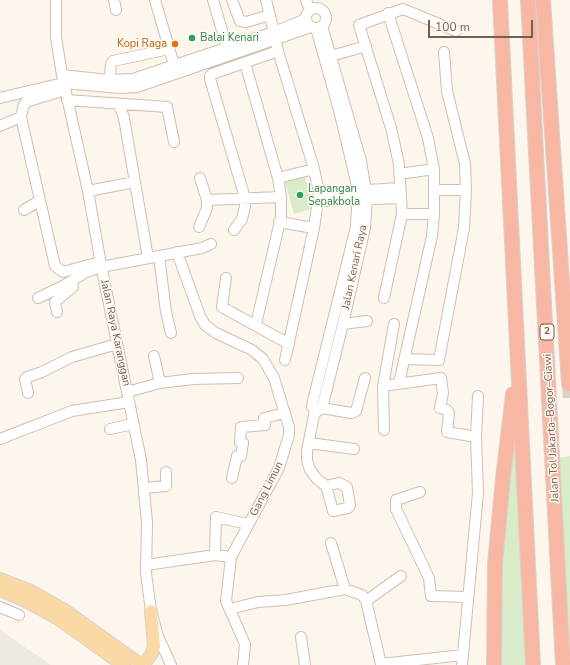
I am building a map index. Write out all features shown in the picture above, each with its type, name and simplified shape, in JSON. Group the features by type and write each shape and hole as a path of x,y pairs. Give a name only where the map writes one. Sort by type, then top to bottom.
{"highway":[{"path":"500,0 533,665"},
{"name":"Jalan Tol Jakarta–Bogor–Ciawi","path":"528,0 563,665"},
{"path":"543,0 569,384"},
{"path":"494,665 496,564 503,478 518,356"}],"main road":[{"path":"0,578 31,591 64,609 140,665 147,660 152,653 154,646 151,611"},
{"path":"0,590 26,601 57,618 122,665"}],"street":[{"name":"Jalan Raya Karanggan","path":"56,0 56,37 64,87 88,191 101,267 141,460 146,522 146,565 151,611 158,636 171,665"},
{"path":"155,0 174,65"},
{"path":"213,0 227,48"},
{"path":"232,0 240,21 246,22 270,15"},
{"path":"266,0 278,51 314,169 319,197 314,228 285,360"},
{"name":"Jalan Kenari Raya","path":"306,0 331,56 362,161 362,194 365,228 343,324 307,451 307,460 310,470 317,479 326,486"},
{"path":"384,298 402,214 401,193 391,128 359,25 388,13 406,9 456,31"},
{"path":"388,13 428,138 434,169 434,214 432,236 400,383"},
{"path":"109,84 137,87 275,36 313,17"},
{"name":"Jalan Kenari Raya","path":"313,17 362,194 356,227 312,401 312,407 319,409"},
{"path":"0,98 64,87 109,84 133,79 227,48 275,36"},
{"path":"331,56 366,46"},
{"path":"109,84 111,64 113,61 169,49"},
{"path":"234,230 242,218 245,198 210,79 212,74 278,51"},
{"path":"405,359 439,360 464,228 466,190 464,164 447,92 444,52"},
{"path":"245,63 278,178 281,197 279,222 256,324"},
{"path":"174,142 167,107 118,104 64,87 26,102 23,107 21,117 39,201 55,266 58,270 63,272 101,267 202,248 211,244"},
{"path":"118,104 124,118 148,258"},
{"path":"0,126 21,117"},
{"path":"278,178 314,169"},
{"path":"399,174 434,169"},
{"path":"199,227 206,213 207,200 200,178"},
{"path":"88,191 134,182"},
{"path":"434,190 466,190"},
{"path":"319,197 401,193"},
{"path":"207,200 281,197"},
{"path":"24,210 39,201"},
{"path":"402,214 434,214"},
{"path":"279,222 314,228"},
{"name":"Gang Limun","path":"177,252 200,316 205,325 216,333 252,350 263,359 274,378 285,413 289,435 279,468 231,557 226,594 230,609 245,644 243,665"},
{"path":"159,256 166,312 171,333"},
{"path":"38,298 65,285 86,272 101,267"},
{"path":"57,312 55,302 57,299 101,267"},
{"path":"226,278 222,307 256,324 289,344"},
{"path":"343,324 367,321"},
{"path":"384,430 383,386 394,324"},
{"path":"28,394 25,379 27,377 42,372 72,357 117,344"},
{"path":"154,356 160,383"},
{"path":"0,439 72,410 128,398 160,383 193,379 238,378"},
{"path":"319,409 351,413 356,411 365,378"},
{"path":"383,386 441,378 442,394 440,408 447,410 449,413 446,432 476,437"},
{"path":"230,609 258,602 294,599 345,589 362,595 366,601 381,664 462,660 478,493 476,437 478,396"},
{"path":"232,478 237,456 241,456 243,443 240,442 241,426 265,425 264,418 285,413"},
{"path":"110,429 133,424"},
{"path":"309,443 354,449"},
{"path":"144,488 166,486 166,472"},
{"path":"420,492 396,500 396,509 429,578 431,596 467,597"},
{"path":"214,555 216,517 248,524"},
{"path":"331,543 345,589"},
{"path":"146,565 214,555 231,557"},
{"path":"366,601 400,576"},
{"path":"0,607 19,615"},
{"path":"302,637 305,665"}],"shaded area":[{"path":"0,630 51,665 0,665"}],"green space":[{"name":"Lapangan Sepakbola","path":"305,176 314,208 294,214 285,181"},
{"path":"518,356 533,665 494,665"},
{"path":"570,456 570,665 563,665 553,459"}],"tunnel":[{"path":"569,384 570,403"}],"place":[{"name":"Balai Kenari","path":"192,38"},
{"name":"Kopi Raga","path":"175,44"},
{"name":"Lapangan Sepakbola","path":"300,195"}]}
